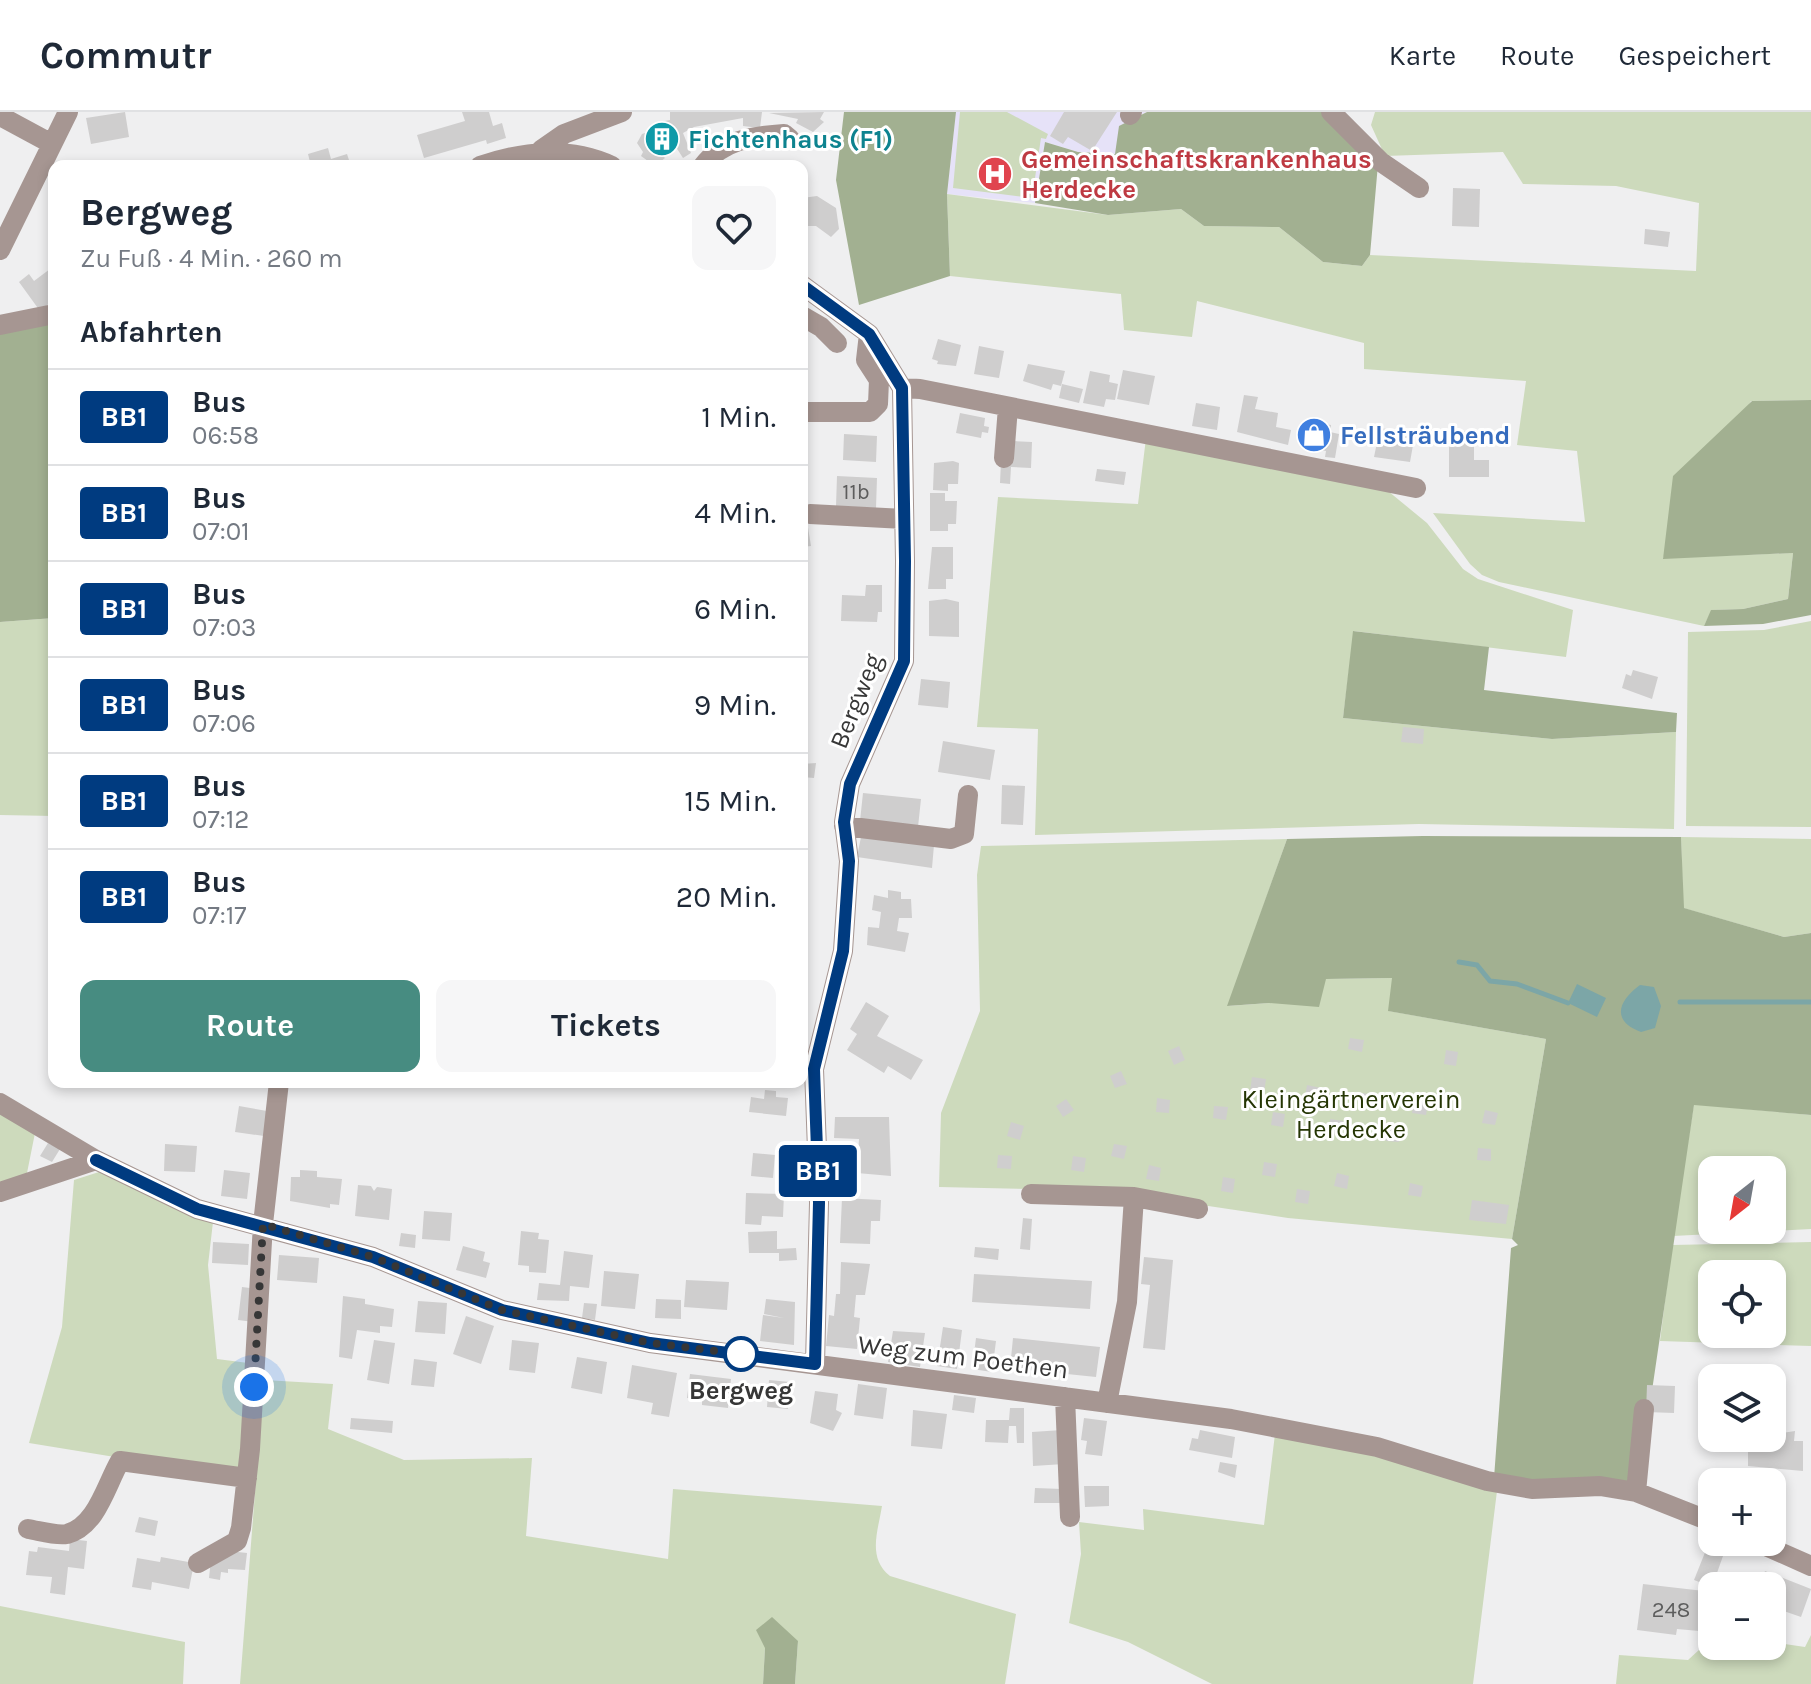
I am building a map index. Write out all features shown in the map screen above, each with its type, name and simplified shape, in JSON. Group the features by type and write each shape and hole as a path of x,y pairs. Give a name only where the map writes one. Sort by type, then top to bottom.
{"street":[{"path":"0,250 68,112"},
{"path":"503,160 541,150 564,134 622,112"},
{"path":"1331,112 1381,162 1419,188"},
{"path":"0,116 52,144"},
{"path":"708,160 721,145 772,134 784,134 790,139"},
{"path":"541,150 593,160"},
{"path":"808,289 869,334 902,388 1416,488"},
{"path":"0,325 48,315"},
{"path":"808,319 837,343"},
{"path":"808,412 870,412 878,404 879,380 866,360 869,334"},
{"name":"Bergweg","path":"815,1364 819,1203 814,1069 843,951 849,861 844,826 850,784 904,661 902,388"},
{"path":"1004,458 1008,407"},
{"path":"810,514 904,519"},
{"path":"844,826 951,839 964,834 968,795"},
{"path":"198,1563 237,1541 247,1478 263,1224 278,1088"},
{"name":"Weg zum Poethen","path":"0,1103 96,1160 197,1209 263,1224 373,1257 502,1310 650,1343 1231,1419 1377,1447 1487,1481 1532,1489 1600,1486 1636,1492 1698,1516"},
{"path":"0,1192 96,1160"},
{"path":"1031,1194 1134,1197 1198,1209"},
{"path":"1107,1403 1127,1302 1134,1197"},
{"path":"1065,1397 1070,1517"},
{"path":"1636,1492 1644,1409"},
{"path":"28,1529 65,1535 80,1528 96,1510 120,1461 247,1478"},
{"path":"1786,1555 1811,1566"}],"shaded area":[{"name":"Gemeinschaftskrankenhaus Herdecke","path":"956,112 1147,112 1137,116 1115,154 1078,152 1045,142 1035,203 947,194"}],"green space":[{"path":"844,112 956,112 947,194 950,276 859,305 836,180"},
{"path":"960,112 1007,112 1048,134 1046,139 1041,138 1032,198 953,188"},
{"path":"1147,112 1327,112 1378,164 1370,255 1362,266 1323,262 1279,227 1204,226 1181,209 1108,215 1035,203 1045,142 1078,152 1115,154 1119,126"},
{"path":"1375,112 1811,112 1811,400 1751,401 1663,558 1793,553 1788,599 1743,609 1712,610 1704,626 1499,582 1482,575 1470,564 1433,513 1585,522 1577,451 1517,445 1526,381 1364,369 1364,343 1197,301 1192,337 1124,330 1121,294 950,276 947,194 1108,215 1181,209 1204,226 1279,227 1323,262 1362,266 1370,255 1696,271 1699,203 1616,186 1523,184 1503,152 1385,156 1371,125"},
{"path":"48,317 48,618 0,622 0,328"},
{"path":"1811,400 1811,615 1763,624 1704,626 1711,610 1743,609 1788,599 1793,553 1663,559 1673,476 1752,401"},
{"path":"1146,438 1388,491 1427,523 1463,569 1478,579 1573,610 1566,657 1354,631 1343,718 1552,739 1676,732 1674,829 1419,824 1035,835 1038,729 977,727 998,497 1138,504"},
{"path":"48,618 48,816 0,815 0,622"},
{"path":"1811,621 1811,827 1686,826 1688,632 1764,630"},
{"path":"1353,631 1489,647 1484,690 1677,713 1676,732 1552,739 1343,718"},
{"path":"1681,837 1811,839 1811,933 1784,937 1683,908"},
{"path":"1681,837 1684,908 1784,937 1811,933 1811,1115 1694,1105 1638,1486 1494,1478 1511,1248 1518,1245 1512,1239 1546,1039 1388,1011 1392,978 1326,979 1319,1007 1269,1003 1227,1006 1287,839"},
{"name":"Kleingärtnerverein Herdecke","path":"1287,839 1228,1006 1269,1003 1326,979 1393,978 1389,1011 1546,1039 1512,1239 1288,1218 1175,1201 1032,1189 939,1187 941,1113 980,1011 977,875 981,846"},
{"path":"1694,1104 1811,1115 1811,1229 1786,1230 1786,1156 1698,1156 1698,1235 1673,1236"},
{"path":"0,1112 35,1133 26,1178 0,1186"},
{"path":"99,1172 213,1222 208,1265 217,1359 257,1364 264,1380 333,1384 328,1429 404,1460 532,1458 526,1536 668,1559 673,1489 882,1506 876,1553 878,1561 890,1576 1016,1614 1005,1684 795,1684 798,1641 765,1648 763,1684 240,1684 256,1480 29,1443 62,1327 74,1180"},
{"path":"1811,1242 1811,1346 1786,1345 1786,1260 1698,1260 1698,1342 1660,1341 1672,1245"},
{"path":"1275,1434 1378,1455 1497,1491 1473,1684 1212,1684 1128,1642 1069,1623 1081,1554 1079,1522 1144,1530 1143,1509 1264,1525"},
{"path":"0,1606 185,1642 183,1684 0,1684"},
{"path":"772,1617 798,1641 795,1684 763,1684 765,1648 756,1630"},
{"path":"1811,1635 1811,1684 1616,1684 1619,1655 1688,1660 1698,1651 1698,1660 1786,1660 1786,1644 1805,1647"}],"water":[{"path":"1577,984 1606,998 1597,1017 1568,1003"},
{"path":"1640,985 1654,987 1661,1006 1655,1028 1641,1032 1625,1022 1621,1010 1632,991"}],"building":[{"path":"125,112 129,137 91,144 86,118"},
{"path":"462,112 489,112 493,126 502,123 506,138 487,144 486,140 424,158 417,135 465,121"},
{"name":"Fichtenhaus (F1)","path":"670,112 762,112 760,128 743,126 743,118 694,127 683,133 691,153 683,158 674,144 661,154 665,158 662,160 647,160 641,156 643,152 637,143 642,134 654,130 659,122 670,120"},
{"name":"Fichtenhaus (F1)","path":"824,112 820,119 824,122 813,132 796,123 798,119 769,113"},
{"path":"1064,112 1117,112 1092,151 1068,137 1063,144 1050,136"},
{"path":"328,148 331,159 347,154 349,160 310,160 308,154"},
{"path":"1453,188 1480,189 1479,227 1452,226"},
{"path":"817,196 836,208 839,229 831,237 816,226 808,226 808,197"},
{"path":"1645,229 1670,232 1668,247 1644,244"},
{"path":"48,270 48,304 40,311 19,282 29,274 34,281"},
{"path":"938,339 961,345 956,366 937,364 938,361 932,359"},
{"path":"979,346 1004,351 999,378 974,374"},
{"path":"1028,364 1065,371 1061,386 1053,384 1051,390 1023,381"},
{"path":"1123,370 1155,376 1149,405 1117,399"},
{"path":"1090,371 1110,375 1109,382 1118,384 1115,400 1106,399 1104,407 1083,403"},
{"path":"1062,384 1083,389 1079,403 1059,398"},
{"path":"1244,395 1258,397 1255,409 1278,413 1276,427 1291,430 1288,445 1237,432"},
{"path":"1196,403 1220,407 1217,430 1192,426"},
{"path":"960,413 985,418 984,426 989,427 988,433 982,432 981,438 956,433"},
{"name":"Fellsträubend","path":"1309,421 1331,425 1330,432 1339,434 1335,458 1325,457 1326,451 1304,447 1306,439 1298,438 1301,423 1308,425"},
{"path":"1380,428 1415,434 1410,462 1374,457"},
{"path":"1449,431 1474,431 1474,460 1489,460 1489,477 1449,477"},
{"path":"844,434 877,436 876,462 843,460"},
{"path":"1011,441 1032,442 1031,468 1011,467 1010,484 1000,483 1001,461"},
{"path":"934,463 959,463 958,484 948,484 948,491 933,490"},
{"path":"1097,469 1126,472 1124,485 1095,481"},
{"path":"837,476 877,478 876,508 836,506"},
{"path":"930,493 945,493 945,501 957,501 956,524 948,524 948,531 930,531"},
{"path":"932,547 953,547 953,579 946,579 946,589 928,589"},
{"path":"866,585 882,585 882,612 878,612 877,622 841,621 842,595 865,596"},
{"path":"946,599 959,602 959,637 929,636 929,601"},
{"path":"1633,670 1658,677 1652,699 1622,688 1626,674 1631,676"},
{"path":"921,679 950,682 948,708 918,705"},
{"path":"1403,727 1424,729 1423,744 1401,742"},
{"path":"943,741 995,750 990,780 938,772"},
{"path":"816,763 814,778 808,778 808,764"},
{"path":"1002,785 1025,786 1023,825 1001,824"},
{"path":"863,793 921,799 918,827 860,821"},
{"path":"861,837 934,845 932,868 857,857"},
{"path":"888,890 901,892 901,899 911,899 912,918 899,918 897,931 909,933 905,952 867,945 868,927 879,928 881,912 872,910 874,895 888,898"},
{"path":"866,1002 889,1016 877,1036 923,1060 911,1080 888,1066 884,1073 847,1050 857,1034 850,1029"},
{"path":"1350,1038 1364,1040 1362,1052 1348,1049"},
{"path":"1179,1046 1185,1060 1174,1065 1168,1051"},
{"path":"1446,1050 1458,1052 1456,1066 1444,1064"},
{"path":"1121,1071 1127,1084 1115,1088 1110,1076"},
{"path":"1252,1077 1266,1079 1264,1093 1250,1091"},
{"path":"1307,1085 1321,1088 1319,1100 1305,1097"},
{"path":"765,1090 776,1091 776,1097 788,1098 786,1116 749,1112 751,1097 764,1099"},
{"path":"1363,1093 1376,1096 1374,1108 1361,1106"},
{"path":"1157,1098 1170,1100 1169,1113 1156,1112"},
{"path":"1066,1099 1074,1110 1063,1117 1056,1106"},
{"path":"1414,1100 1428,1103 1426,1115 1412,1113"},
{"path":"239,1106 267,1111 264,1136 235,1132"},
{"path":"1214,1106 1228,1107 1226,1120 1213,1118"},
{"path":"1485,1110 1498,1113 1495,1125 1482,1123"},
{"path":"1273,1112 1285,1114 1283,1127 1271,1125"},
{"path":"835,1117 889,1117 891,1176 857,1173 859,1139 834,1138"},
{"path":"1330,1119 1343,1121 1341,1135 1329,1134"},
{"path":"1011,1122 1024,1126 1020,1140 1007,1136"},
{"path":"1387,1126 1400,1128 1399,1142 1386,1141"},
{"path":"48,1143 60,1149 52,1162 40,1156"},
{"path":"165,1144 197,1146 195,1172 164,1171"},
{"path":"1114,1144 1127,1146 1124,1159 1111,1156"},
{"path":"1478,1148 1491,1149 1491,1161 1477,1160"},
{"path":"753,1153 775,1155 773,1178 751,1176"},
{"path":"998,1155 1012,1156 1011,1169 997,1168"},
{"path":"1073,1156 1086,1158 1084,1172 1071,1170"},
{"path":"1264,1162 1277,1164 1275,1177 1262,1175"},
{"path":"1149,1165 1161,1168 1159,1181 1146,1179"},
{"path":"224,1170 250,1173 247,1199 221,1196"},
{"path":"300,1170 317,1171 317,1177 342,1179 339,1205 330,1204 330,1208 290,1201 291,1177 300,1177"},
{"path":"1337,1173 1349,1176 1347,1189 1334,1186"},
{"path":"1223,1177 1235,1179 1233,1193 1221,1191"},
{"path":"1410,1183 1423,1186 1421,1197 1408,1195"},
{"path":"358,1185 371,1186 374,1191 377,1187 392,1189 389,1220 355,1216"},
{"path":"1297,1189 1310,1191 1308,1204 1295,1202"},
{"path":"746,1193 784,1194 783,1217 762,1216 761,1225 745,1224"},
{"path":"842,1198 881,1200 880,1221 871,1221 870,1244 840,1243"},
{"path":"1472,1200 1509,1205 1506,1224 1469,1220"},
{"path":"424,1211 452,1213 450,1241 422,1239"},
{"path":"1023,1218 1032,1219 1030,1250 1020,1249"},
{"path":"521,1231 539,1233 538,1239 549,1240 546,1273 529,1272 529,1266 518,1265"},
{"path":"777,1231 777,1249 796,1248 797,1260 779,1261 779,1253 749,1253 748,1232"},
{"path":"401,1233 416,1235 415,1248 399,1246"},
{"path":"213,1242 249,1244 248,1265 212,1263"},
{"path":"463,1246 485,1252 483,1261 490,1263 486,1278 456,1270"},
{"path":"975,1247 999,1249 998,1260 974,1257"},
{"path":"564,1251 593,1255 589,1288 570,1286 569,1301 537,1300 539,1283 560,1285"},
{"path":"279,1255 319,1258 317,1283 277,1280"},
{"path":"1144,1257 1173,1260 1165,1350 1143,1348 1150,1285 1141,1284"},
{"path":"841,1262 870,1264 865,1295 856,1295 854,1317 860,1318 857,1349 826,1346 829,1315 834,1316 836,1294 840,1294"},
{"path":"604,1271 639,1274 635,1309 601,1306"},
{"path":"974,1274 1092,1281 1090,1309 972,1302"},
{"path":"686,1280 729,1282 727,1310 684,1307"},
{"path":"242,1287 258,1289 254,1322 238,1320"},
{"path":"343,1296 365,1299 365,1304 394,1309 392,1327 380,1326 380,1333 357,1330 352,1359 339,1357"},
{"path":"656,1299 681,1300 681,1319 655,1318"},
{"path":"766,1299 795,1302 794,1345 760,1341 763,1315 784,1318 764,1314"},
{"path":"418,1301 447,1303 445,1334 415,1332"},
{"path":"584,1303 597,1304 595,1320 582,1318"},
{"path":"466,1316 494,1326 481,1364 453,1354"},
{"path":"943,1327 962,1330 957,1369 937,1366"},
{"path":"893,1331 925,1333 920,1367 888,1362"},
{"path":"976,1338 996,1341 992,1372 972,1369"},
{"path":"1013,1338 1100,1347 1096,1377 1010,1368"},
{"path":"374,1340 395,1343 389,1384 367,1380"},
{"path":"512,1340 539,1343 535,1373 509,1370"},
{"path":"577,1357 607,1362 602,1394 571,1388"},
{"path":"414,1359 437,1362 434,1387 411,1385"},
{"path":"632,1365 677,1373 669,1417 651,1414 653,1403 627,1398"},
{"path":"690,1374 731,1379 728,1408 702,1405 702,1400 687,1398"},
{"path":"769,1380 790,1382 788,1409 767,1407"},
{"path":"858,1384 887,1388 883,1419 854,1415"},
{"path":"1647,1385 1675,1386 1674,1413 1646,1412"},
{"path":"815,1391 838,1394 836,1410 842,1413 833,1431 810,1423"},
{"path":"954,1395 976,1398 974,1413 952,1410"},
{"path":"1010,1408 1024,1408 1024,1443 1017,1443 1016,1426 1009,1426 1008,1443 985,1442 986,1420 1009,1420"},
{"path":"913,1410 947,1414 942,1449 911,1446"},
{"path":"351,1418 393,1421 392,1433 350,1429"},
{"path":"1084,1418 1107,1421 1102,1456 1085,1454 1087,1441 1081,1440"},
{"path":"1062,1430 1064,1464 1033,1466 1032,1432"},
{"path":"1200,1430 1235,1437 1232,1458 1189,1450 1192,1438 1198,1439"},
{"path":"1795,1431 1794,1441 1803,1441 1803,1471 1748,1466 1748,1452 1786,1452 1786,1432"},
{"path":"1220,1462 1237,1465 1235,1478 1218,1472"},
{"path":"1084,1486 1109,1486 1109,1506 1085,1507"},
{"path":"1035,1488 1062,1489 1061,1503 1034,1503"},
{"path":"139,1517 158,1521 155,1536 135,1532"},
{"path":"70,1539 87,1541 84,1569 68,1567 65,1595 50,1593 52,1577 26,1575 29,1551 37,1552 38,1547 69,1551"},
{"path":"229,1551 247,1553 245,1570 228,1569 228,1573 221,1572 220,1580 209,1578 211,1559"},
{"path":"1704,1556 1723,1556 1717,1572 1698,1572 1698,1582 1694,1580"},
{"path":"161,1557 194,1563 189,1589 152,1582 151,1590 132,1587 137,1558 160,1562"},
{"path":"1786,1579 1811,1589 1801,1617 1786,1612"},
{"path":"1643,1584 1698,1590 1698,1631 1677,1629 1676,1635 1637,1630"}],"waterway":[{"path":"1459,962 1477,965 1490,981 1517,984 1568,1003"},
{"path":"1680,1002 1811,1002"}],"bus line":[{"name":"BB1","path":"96,1160 197,1209 263,1224 373,1257 502,1310 650,1343 815,1364 819,1203 814,1069 843,951 849,861 844,822 850,784 873,725 904,661 905,561 902,388 869,334 808,289"}],"place":[{"name":"Fichtenhaus (F1)","path":"662,139"},
{"name":"Gemeinschaftskrankenhaus Herdecke","path":"995,174"},
{"name":"Fellsträubend","path":"1314,435"},
{"name":"Bergweg","path":"741,1354"}],"route":[{"path":"254,1387 263,1224 373,1257 502,1310 650,1343 741,1354"}]}
